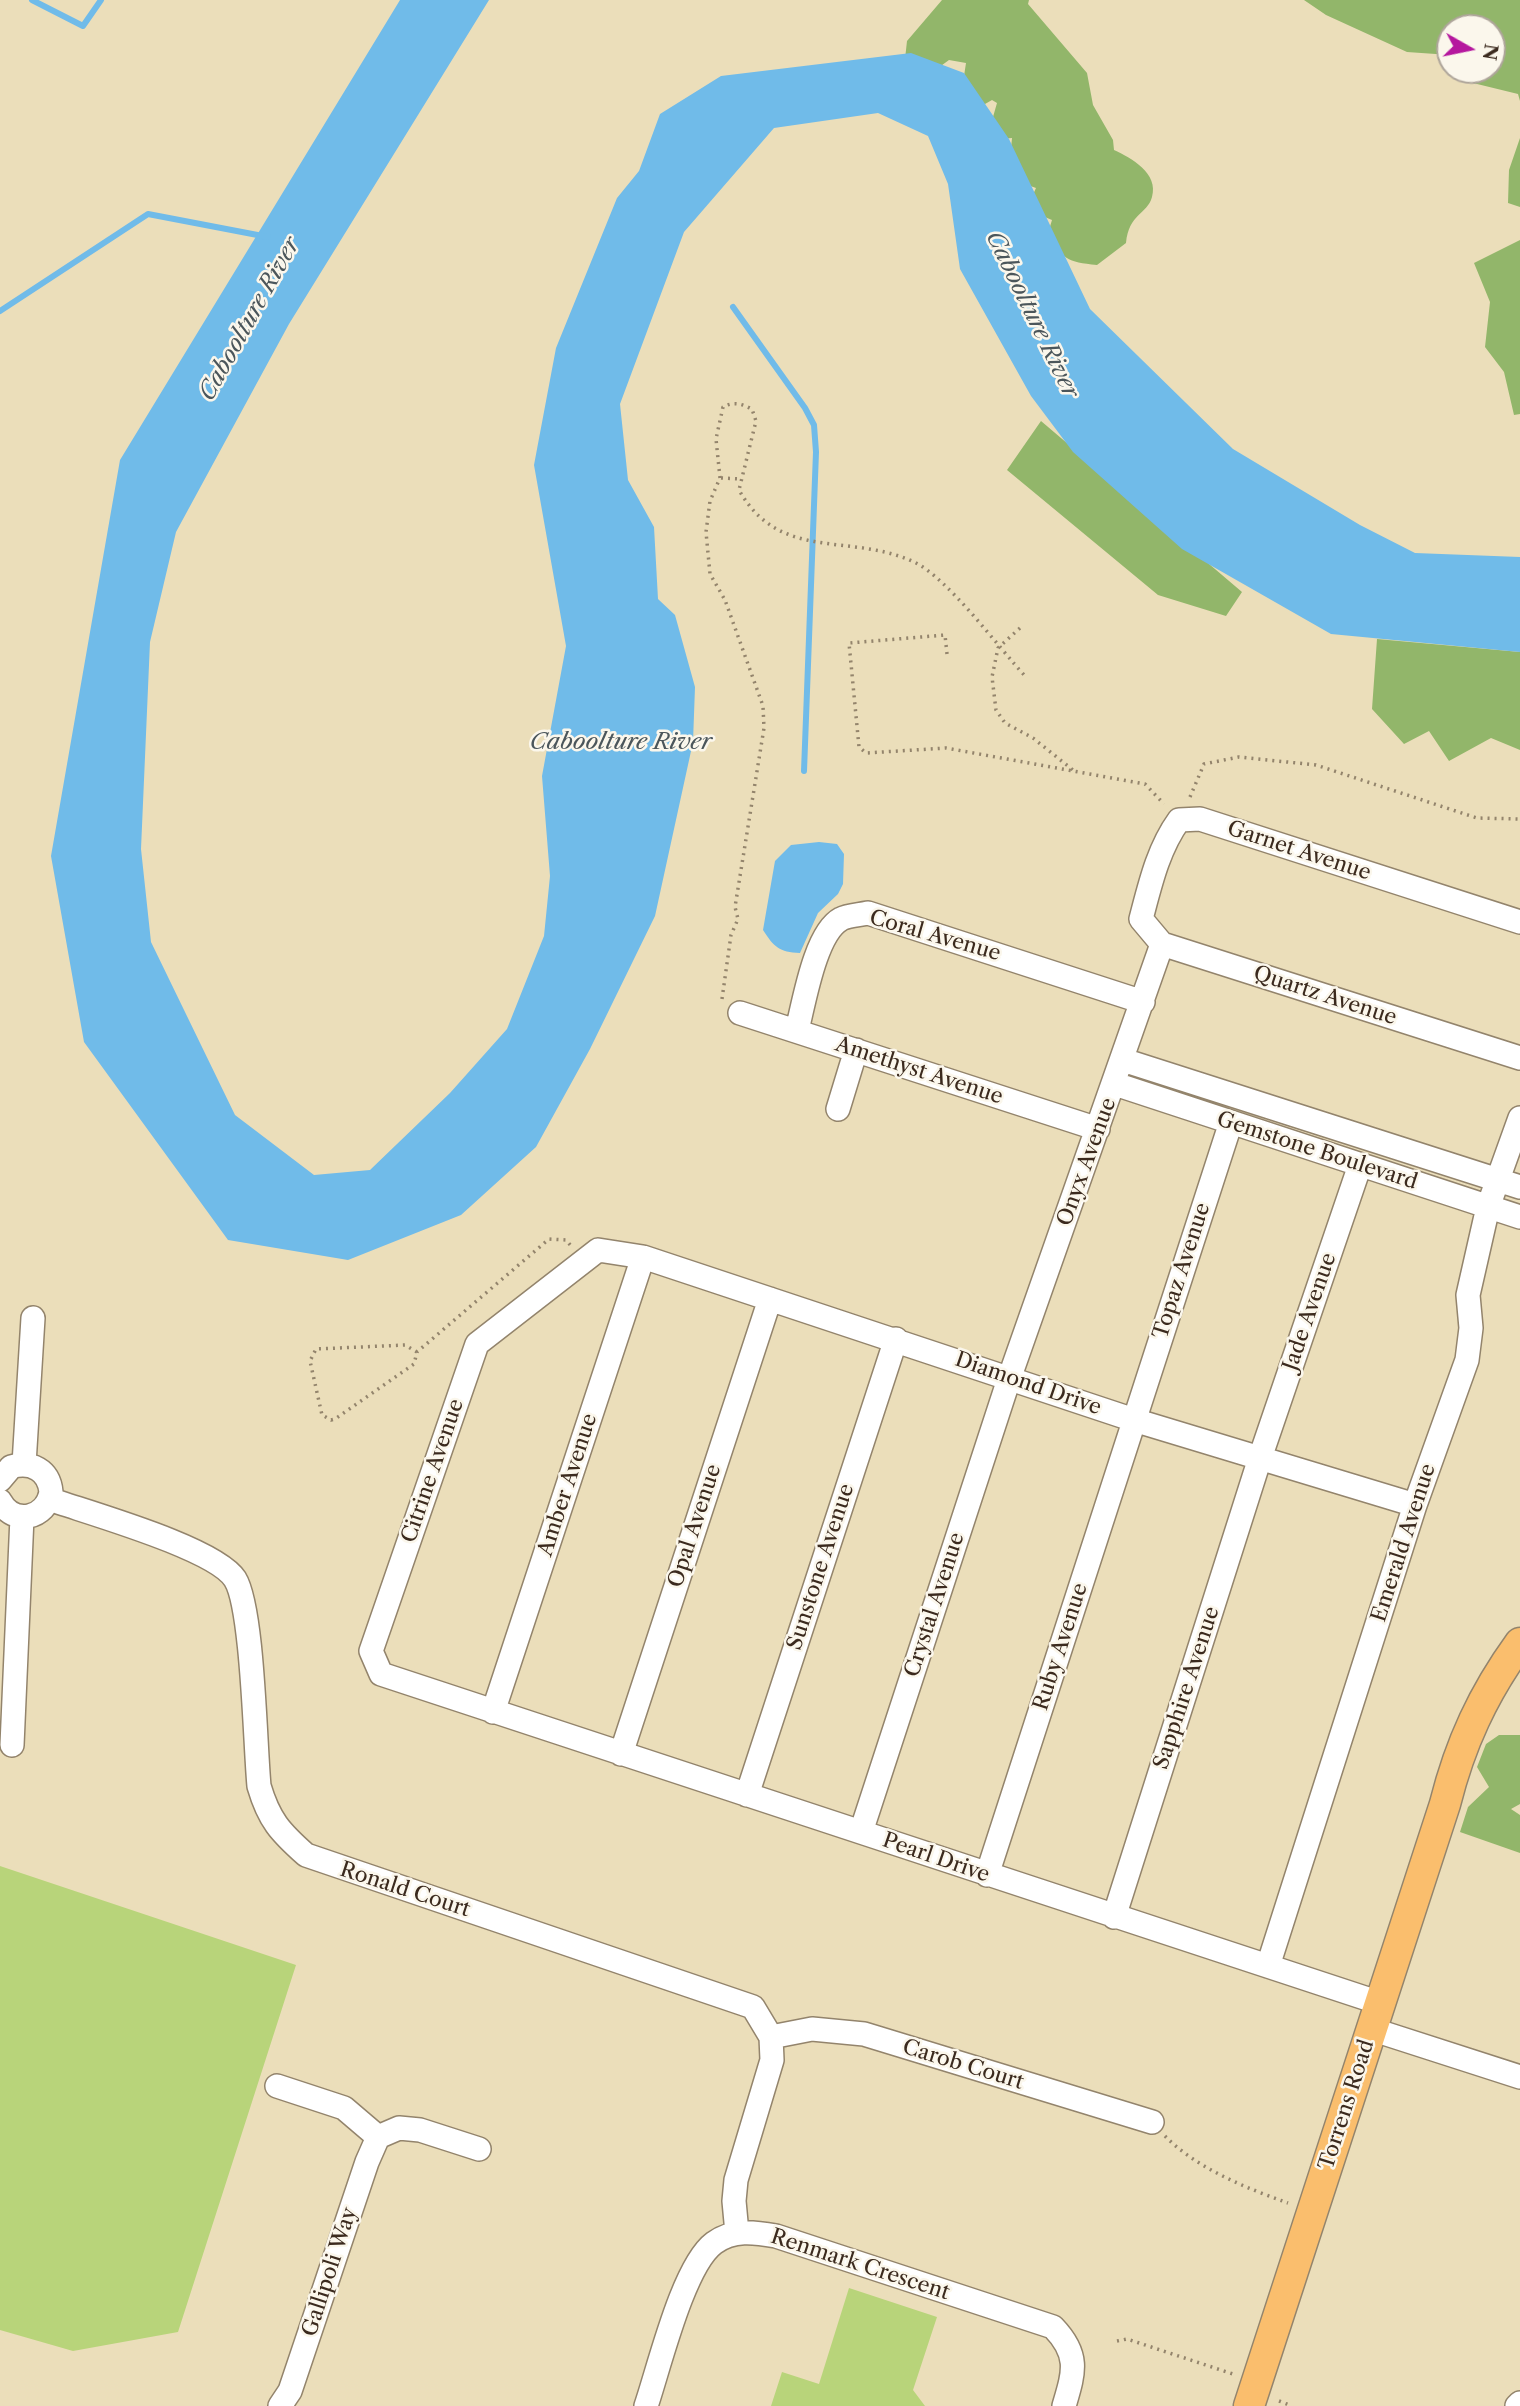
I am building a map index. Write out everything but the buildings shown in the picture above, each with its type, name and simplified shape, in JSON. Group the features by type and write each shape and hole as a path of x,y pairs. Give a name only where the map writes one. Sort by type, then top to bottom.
{"main road":[{"name":"Torrens Road","path":"1249,2406 1445,1804 1457,1755 1520,1643"},
{"name":"Torrens Road","path":"1445,1804 1486,1726 1520,1674"}],"street":[{"name":"Garnet Avenue","path":"1179,820 1200,819 1520,922"},
{"path":"1162,944 1141,919 1156,865 1179,820"},
{"name":"Coral Avenue","path":"797,1030 817,955 827,934 840,919 867,913 1143,1002"},
{"name":"Onyx Avenue","path":"1009,1378 1115,1084 1162,944"},
{"name":"Quartz Avenue","path":"1162,944 1520,1058"},
{"name":"Amethyst Avenue","path":"740,1013 1098,1129"},
{"path":"838,1109 856,1050"},
{"name":"Gemstone Boulevard","path":"1123,1060 1509,1184"},
{"name":"Gemstone Boulevard","path":"1115,1084 1520,1217"},
{"name":"Emerald Avenue","path":"1268,1966 1415,1505 1466,1360 1471,1328 1468,1295 1488,1207 1509,1184 1520,1118"},
{"name":"Topaz Avenue","path":"1134,1420 1230,1122"},
{"name":"Jade Avenue","path":"1259,1458 1360,1165"},
{"name":"Citrine Avenue","path":"493,1712 381,1674 371,1651 477,1344 598,1250 643,1258"},
{"name":"Diamond Drive","path":"643,1258 896,1339 1134,1420 1415,1505"},
{"name":"Amber Avenue","path":"493,1712 643,1258"},
{"name":"Opal Avenue","path":"621,1754 770,1298"},
{"path":"24,1464 33,1318"},
{"name":"Sunstone Avenue","path":"747,1796 896,1339"},
{"name":"Crystal Avenue","path":"861,1832 1009,1378"},
{"name":"Ruby Avenue","path":"988,1875 1134,1420"},
{"name":"Sapphire Avenue","path":"1114,1917 1259,1458"},
{"path":"0,1480 12,1467 24,1464 43,1472 50,1485 49,1499 39,1513 22,1517 6,1510 0,1502"},
{"name":"Ronald Court","path":"49,1499 206,1556 222,1565 234,1578 245,1609 259,1786 267,1813 283,1835 306,1854 330,1865 737,2000 753,2007 771,2037"},
{"path":"12,1745 22,1517"},
{"name":"Pearl Drive","path":"493,1712 1268,1966 1376,2016 1520,2077"},
{"name":"Carob Court","path":"771,2037 812,2029 864,2034 1152,2122"},
{"path":"646,2406 680,2301 698,2263 714,2243 737,2233 734,2201 736,2179 772,2060 771,2037"},
{"path":"277,2086 344,2108 378,2137 398,2128 409,2129 479,2149"},
{"name":"Gallipoli Way","path":"281,2406 290,2391 378,2137"},
{"name":"Renmark Crescent","path":"737,2233 752,2232 776,2236 1053,2327 1064,2339 1073,2357 1070,2384 1063,2406"}],"path":[{"path":"740,1013 727,1007 722,999 731,935 738,919 735,907 764,728 763,706 725,600 709,574 706,533 710,501 720,478 716,439 719,417 730,403 752,409 756,421 739,490 748,507 765,524 790,537 813,544 861,545 915,562 938,577 1026,677"},
{"path":"720,478 740,479"},
{"path":"1020,628 998,648 992,677 996,710 1005,723 1033,738 1074,771"},
{"path":"947,654 945,635 849,643 859,747 866,753 946,748 1145,784 1179,820 1200,768 1204,764 1239,757 1316,765 1477,818 1520,819"},
{"path":"417,1352 405,1345 316,1349 310,1361 323,1415 331,1420 335,1419 414,1364 417,1352 549,1239 566,1240 582,1263"},
{"path":"1152,2122 1182,2153 1262,2194 1289,2203"},
{"path":"1117,2341 1127,2339 1233,2374"},
{"path":"1279,2402 1292,2406"}],"green space":[{"path":"942,0 1029,0 1028,4 1087,73 1093,105 1113,140 1114,150 1128,157 1148,174 1153,188 1150,203 1134,220 1126,243 1097,265 1066,258 1053,242 1048,233 1052,220 1035,213 1030,201 1036,188 1022,183 1010,159 1012,138 1001,139 991,124 997,103 992,100 978,108 962,89 966,63 949,60 923,79 904,68 907,41"},
{"path":"1304,0 1520,0 1520,101 1518,94 1477,84 1506,84 1506,14 1436,14 1436,54 1407,52 1326,15"},
{"path":"1520,138 1520,207 1508,203 1509,170"},
{"path":"1520,240 1520,414 1514,415 1504,372 1485,347 1490,302 1474,263"},
{"path":"1041,421 1242,592 1226,616 1158,595 1007,470"},
{"path":"1377,639 1520,652 1520,750 1491,738 1449,761 1429,731 1404,744 1372,709"},
{"path":"1499,1735 1520,1735 1520,1804 1511,1809 1520,1815 1520,1853 1460,1832 1468,1807 1489,1787 1477,1767 1486,1744"},
{"path":"0,1866 296,1965 178,2332 73,2351 0,2330"},
{"path":"849,2288 937,2317 913,2390 925,2406 771,2406 782,2372 819,2384"}],"water":[{"name":"Caboolture River","path":"400,0 489,0 289,324 176,532 150,642 141,849 151,942 235,1115 314,1175 370,1170 450,1093 507,1029 544,936 550,876 542,776 566,646 534,465 556,348 617,198 639,171 660,114 721,76 911,53 964,73 1009,139 1090,309 1233,449 1360,525 1415,553 1520,557 1520,652 1331,634 1182,549 1073,452 1031,396 960,269 948,184 928,136 878,113 774,128 684,232 620,404 628,480 654,527 658,599 675,615 695,687 693,742 655,916 590,1049 536,1147 461,1215 348,1260 228,1240 84,1042 51,856 120,460"},
{"path":"819,842 837,844 844,854 843,884 838,894 818,913 800,953 782,950 763,930 775,861 791,845"}],"waterway":[{"path":"32,0 83,26 101,0"},
{"path":"0,311 148,214 268,237"},
{"path":"733,307 805,408 814,425 816,452 804,771"}]}
